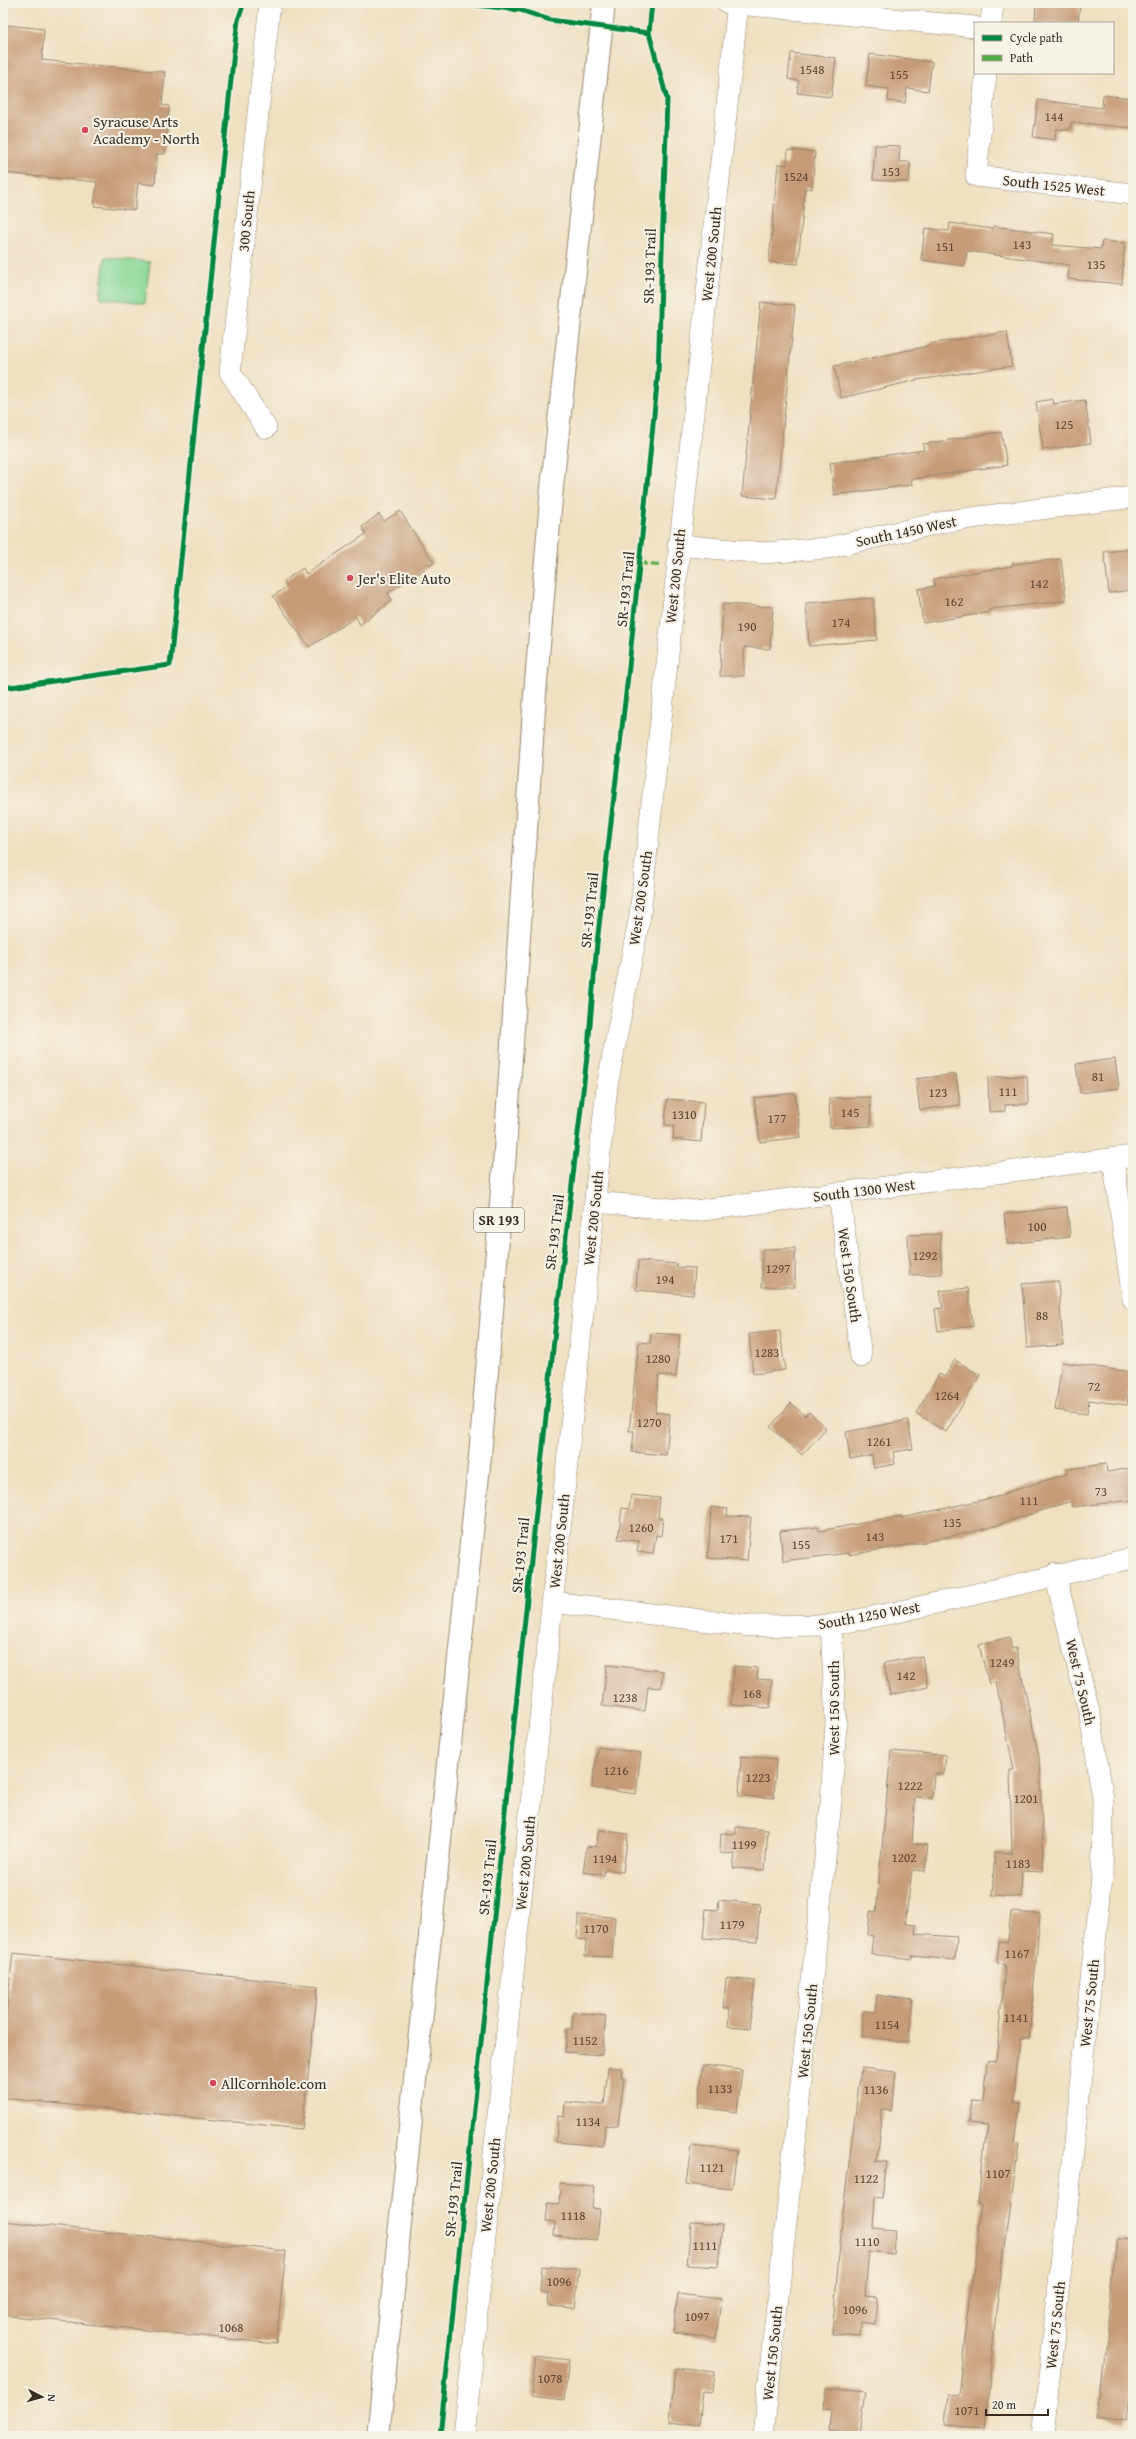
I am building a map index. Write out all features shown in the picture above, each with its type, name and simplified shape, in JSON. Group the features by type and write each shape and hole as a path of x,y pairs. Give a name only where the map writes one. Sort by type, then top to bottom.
{"main road":[{"name":"SR 193","path":"378,2436 480,1456 504,1166 535,694 552,487 604,3"}],"street":[{"name":"300 South","path":"266,428 230,372 270,3"},
{"path":"735,3 974,27"},
{"name":"West 200 South","path":"464,2436 607,1086 640,915 735,3"},
{"path":"991,22 993,3"},
{"name":"South 1525 West","path":"986,74 976,176 1133,194"},
{"name":"South 1450 West","path":"678,545 764,553 827,548 948,521 1133,497"},
{"name":"South 1300 West","path":"595,1202 694,1211 1133,1156"},
{"path":"1113,1158 1133,1299"},
{"name":"West 150 South","path":"839,1193 861,1357"},
{"name":"South 1250 West","path":"552,1602 751,1626 831,1624 897,1612 1056,1574 1133,1558"},
{"name":"West 75 South","path":"1044,2436 1102,1877 1103,1800 1090,1715 1056,1574"},
{"name":"West 150 South","path":"763,2436 831,1803 836,1722 831,1624"}],"green space":[{"path":"105,257 150,262 145,303 100,298"}],"building":[{"path":"1036,3 1080,3 1078,22 1035,22"},
{"name":"Syracuse Arts Academy - North","path":"7,25 44,29 42,60 165,72 162,105 169,106 165,154 157,154 155,185 138,183 135,210 94,206 97,182 3,173 3,34 6,35"},
{"path":"791,53 836,58 831,97 797,93 799,81 788,79"},
{"path":"870,54 932,62 928,91 907,88 905,103 888,101 889,89 866,86"},
{"path":"1103,95 1133,98 1133,128 1071,122 1070,130 1056,129 1055,140 1033,137 1038,100 1102,108"},
{"path":"875,145 900,146 899,162 910,162 909,182 873,180"},
{"path":"788,150 815,152 812,189 805,188 798,264 769,262 778,164 787,165"},
{"path":"950,223 993,229 993,226 1054,234 1052,245 1101,249 1102,241 1125,243 1122,284 1068,279 1069,265 967,251 965,266 921,260 925,228 949,231"},
{"path":"761,302 795,305 776,499 742,496"},
{"path":"1007,332 1012,366 917,380 841,398 834,366 928,346 928,344"},
{"path":"1053,399 1054,404 1085,400 1091,443 1043,450 1036,402"},
{"path":"1001,432 1007,465 911,479 912,485 834,495 830,463 924,450 923,444"},
{"name":"Jer's Elite Auto","path":"400,511 434,563 388,593 392,600 360,625 356,617 309,647 273,596 287,587 284,581 303,568 306,574 366,534 362,527 379,514 384,521"},
{"path":"1133,549 1133,590 1109,593 1104,552"},
{"path":"1061,559 1066,601 990,609 990,612 923,623 918,589 935,586 934,579 1012,566 1012,564"},
{"path":"873,598 877,640 809,646 806,603"},
{"path":"723,604 773,607 770,649 744,647 744,676 720,676"},
{"path":"1115,1059 1119,1088 1080,1093 1076,1064"},
{"path":"956,1074 960,1105 920,1110 916,1079"},
{"path":"1027,1076 1028,1104 1005,1105 1005,1111 989,1112 988,1077"},
{"path":"795,1093 801,1137 760,1142 754,1098"},
{"path":"870,1097 871,1126 830,1128 829,1098"},
{"path":"667,1099 704,1102 701,1142 673,1139 674,1126 665,1125"},
{"path":"1067,1207 1070,1237 1007,1244 1004,1214"},
{"path":"940,1234 942,1274 910,1275 908,1235"},
{"path":"795,1248 795,1287 762,1287 762,1249"},
{"path":"638,1261 677,1264 676,1267 695,1268 693,1295 636,1290"},
{"path":"1058,1281 1063,1345 1027,1348 1022,1284"},
{"path":"968,1288 973,1326 938,1331 935,1309 943,1308 940,1291"},
{"path":"780,1331 785,1370 753,1374 749,1334"},
{"path":"651,1333 680,1335 676,1377 659,1375 655,1412 670,1414 666,1455 632,1452 634,1431 629,1431 639,1342 650,1343"},
{"path":"955,1360 980,1375 946,1432 916,1413 939,1374 945,1377"},
{"path":"1062,1362 1131,1372 1127,1405 1089,1400 1087,1414 1055,1410"},
{"path":"791,1403 805,1416 809,1412 826,1428 802,1455 770,1427"},
{"path":"908,1420 913,1449 893,1452 895,1464 874,1468 872,1455 850,1459 846,1432"},
{"path":"1106,1464 1107,1472 1131,1468 1133,1500 1072,1507 1071,1501 985,1529 924,1542 849,1555 848,1553 783,1561 780,1531 818,1527 819,1531 901,1516 901,1518 1005,1495 1005,1493 1067,1474 1067,1469"},
{"path":"631,1495 660,1498 658,1518 663,1518 661,1536 656,1535 653,1554 637,1552 639,1541 618,1539 622,1508 629,1509"},
{"path":"711,1507 728,1509 727,1516 751,1517 747,1561 708,1558"},
{"path":"1009,1637 1012,1649 1016,1648 1039,1757 1043,1847 1042,1872 1022,1871 1021,1897 992,1895 995,1852 1012,1853 1010,1770 1014,1770 996,1682 989,1684 979,1645"},
{"path":"922,1656 928,1687 890,1695 884,1663"},
{"path":"607,1665 663,1671 661,1688 648,1687 645,1711 602,1706"},
{"path":"734,1666 758,1668 757,1679 772,1680 770,1708 731,1705"},
{"path":"598,1747 641,1753 636,1794 592,1788"},
{"path":"891,1751 946,1755 944,1774 934,1774 932,1798 915,1797 912,1843 928,1845 925,1871 912,1870 905,1924 916,1925 915,1934 957,1937 955,1960 912,1956 912,1959 871,1954 873,1936 868,1935 870,1911 876,1912"},
{"path":"741,1756 776,1759 774,1798 739,1796"},
{"path":"736,1827 768,1830 765,1870 733,1868 735,1854 720,1853 721,1833 736,1834"},
{"path":"599,1830 628,1834 623,1872 605,1869 604,1875 583,1872 587,1846 596,1847"},
{"path":"719,1900 760,1904 757,1942 703,1938 706,1909 718,1910"},
{"path":"1011,1912 1040,1914 1029,2039 1020,2039 1013,2103 1020,2104 1015,2143 1019,2144 996,2312 985,2428 945,2425 948,2394 958,2395 982,2204 978,2203 987,2125 969,2123 972,2100 983,2101 987,2061 996,2062 1005,1965 997,1964 999,1941 1008,1942"},
{"path":"578,1915 615,1917 612,1957 585,1956 586,1940 577,1939"},
{"path":"13,1953 318,1986 302,2129 3,2098 3,2042"},
{"path":"726,1978 755,1981 750,2028 728,2026 730,2008 723,2008"},
{"path":"877,1995 913,2000 908,2042 861,2036 864,2011 875,2012"},
{"path":"573,2012 606,2016 602,2055 565,2052 567,2029 572,2029"},
{"path":"703,2065 742,2070 737,2112 698,2107"},
{"path":"608,2067 622,2068 621,2078 624,2078 618,2126 605,2125 603,2146 556,2142 558,2116 564,2117 565,2102 604,2105"},
{"path":"861,2068 896,2072 891,2111 882,2110 876,2161 887,2162 882,2198 875,2197 873,2229 895,2231 893,2254 869,2251 865,2295 877,2296 875,2324 861,2322 860,2336 832,2334 843,2211"},
{"path":"691,2145 737,2150 732,2189 686,2184"},
{"path":"560,2183 594,2186 592,2208 600,2209 597,2240 554,2236 555,2222 546,2221 548,2203 559,2204"},
{"path":"3,2221 286,2251 276,2344 3,2315"},
{"path":"691,2223 722,2225 718,2267 687,2265"},
{"path":"1117,2239 1133,2240 1133,2367 1126,2421 1098,2417"},
{"path":"542,2266 579,2269 575,2308 548,2306 549,2293 540,2292"},
{"path":"678,2294 721,2299 716,2338 673,2333"},
{"path":"536,2356 569,2360 564,2400 531,2396"},
{"path":"675,2368 714,2372 712,2392 703,2391 699,2426 670,2422"},
{"path":"826,2388 865,2392 859,2435 830,2431 832,2410 824,2409"}],"marked path":[{"path":"639,563 659,565"}],"cycle path":[{"path":"3,688 170,665 234,51 238,20 244,3"},
{"path":"458,3 520,10 550,20 649,33"},
{"name":"SR-193 Trail","path":"440,2436 555,1330 588,1048 597,943 629,667 658,374 667,99 649,33 652,3"}],"place":[{"name":"Syracuse Arts Academy - North","path":"85,130"},
{"name":"Jer's Elite Auto","path":"350,578"},
{"name":"AllCornhole.com","path":"213,2083"}]}
